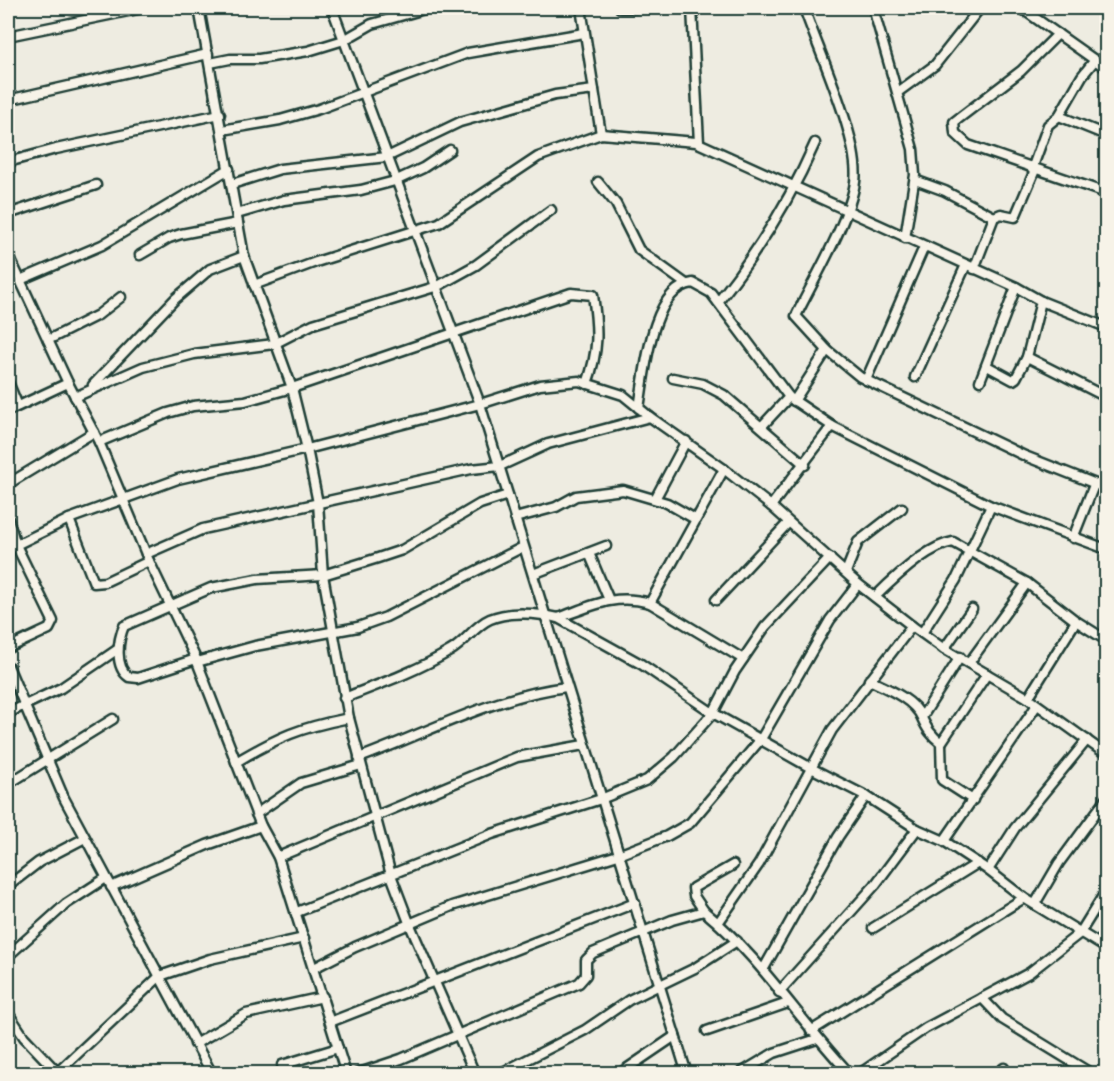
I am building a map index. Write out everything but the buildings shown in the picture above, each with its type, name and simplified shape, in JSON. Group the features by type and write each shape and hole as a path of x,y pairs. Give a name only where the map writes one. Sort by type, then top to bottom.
{"street":[{"path":"8,36 143,8"},
{"path":"199,8 244,256 291,388 307,449 318,503 322,575 348,718 391,876 475,1074"},
{"path":"332,8 395,181 438,286 453,334 480,404 618,855 645,931 687,1074"},
{"path":"8,100 209,58 288,56 344,39 372,24 428,8"},
{"path":"581,8 601,134"},
{"path":"620,8 636,8"},
{"path":"692,8 699,143"},
{"path":"804,8 851,138 856,181 847,211 796,316 827,350 866,380 1025,456 1107,488"},
{"path":"873,8 913,148 915,180 905,238"},
{"path":"898,92 935,65 980,8"},
{"path":"1022,8 1107,68"},
{"path":"222,130 280,120 319,109 468,53 584,33"},
{"path":"1058,34 1021,71 954,122 955,133 968,145 1033,170 1107,193"},
{"path":"915,377 994,217 1001,214 1016,217 1048,125 1059,116 1082,76 1095,60"},
{"path":"232,184 280,169 387,157 460,122 555,95 594,90"},
{"path":"8,162 56,149 105,141 220,114"},
{"path":"1059,116 1107,135"},
{"path":"254,285 316,262 439,223 538,157 601,134 699,143 1016,287 1041,301 1107,327"},
{"path":"718,302 743,271 795,188 815,143"},
{"path":"237,214 284,200 361,190 395,181 423,168 450,150"},
{"path":"20,280 102,245 229,169"},
{"path":"915,180 945,191 994,217"},
{"path":"598,182 616,204 639,250 686,284 703,287 718,302 792,399 832,426 991,506 1107,549"},
{"path":"8,214 96,184"},
{"path":"75,397 143,367 194,354 274,344 313,324 438,286 476,266 551,210"},
{"path":"140,255 168,238 238,224"},
{"path":"866,380 924,247"},
{"path":"8,254 68,383 99,442 147,558 197,660 256,814 278,857 346,1074"},
{"path":"91,388 175,299 210,269 244,256"},
{"path":"639,408 651,338 658,315 667,300 686,284"},
{"path":"980,381 1016,287"},
{"path":"99,442 168,413 193,406 245,401 291,388 571,293 593,295 597,320 597,356 587,384"},
{"path":"48,340 98,315 122,297"},
{"path":"987,366 1015,379 1027,357 1041,301"},
{"path":"762,426 792,399 827,350"},
{"path":"1027,357 1107,397"},
{"path":"673,378 703,384 717,391 762,426 805,465"},
{"path":"8,549 69,519 178,479 307,449 480,404 540,385 579,381 623,395 771,506 858,584 912,626 944,649 1028,698 1107,754"},
{"path":"8,382 18,406"},
{"path":"8,411 68,383"},
{"path":"69,519 94,583 105,582 203,529 471,469 500,466 549,444 650,417"},
{"path":"771,506 805,465 832,426"},
{"path":"8,484 94,432"},
{"path":"655,499 686,441"},
{"path":"650,603 724,469"},
{"path":"1073,538 1095,485"},
{"path":"515,518 556,507 576,496 623,490 655,499 695,519"},
{"path":"508,495 460,514 402,550 322,575 257,579 211,588 172,607 124,626 118,649 125,675 134,678 255,646 334,633 386,617 523,547"},
{"path":"922,633 971,553 991,506"},
{"path":"846,572 858,542 902,508"},
{"path":"8,519 16,544 53,621 50,629 8,648"},
{"path":"716,600 788,523"},
{"path":"875,597 914,563 946,543 953,542 1027,583 1076,621 1107,640"},
{"path":"533,573 606,546"},
{"path":"589,553 609,600"},
{"path":"297,912 492,834 601,798 647,780 674,757 713,713 743,659 778,610 830,558"},
{"path":"969,663 1027,583"},
{"path":"314,968 355,947 463,903 618,855 667,836 690,823 761,739 825,628 858,584"},
{"path":"558,618 609,600 631,598 650,603 743,659"},
{"path":"944,649 972,609"},
{"path":"344,698 420,668 453,650 489,619 503,615 543,614 558,618 641,664 713,713 866,796 917,829 944,841 988,870 1024,898 1107,948"},
{"path":"1028,698 1076,621"},
{"path":"718,923 759,864 832,730 912,626"},
{"path":"8,713 61,688 118,649"},
{"path":"941,743 923,725 922,717 960,657"},
{"path":"8,666 49,758 64,798 212,1074"},
{"path":"973,800 942,780 941,743 987,674"},
{"path":"869,680 893,691 922,717"},
{"path":"256,814 301,783 360,761 483,708 524,695 566,687"},
{"path":"944,841 1037,705"},
{"path":"8,784 113,718"},
{"path":"236,762 278,737 296,730 348,718"},
{"path":"988,870 1015,828 1087,740"},
{"path":"278,857 517,758 584,745"},
{"path":"763,970 838,837 866,796"},
{"path":"1035,904 1059,863 1107,799"},
{"path":"111,887 207,845 261,826"},
{"path":"779,992 875,885 917,829"},
{"path":"8,886 39,862 85,838"},
{"path":"873,928 978,863"},
{"path":"733,865 693,888 704,911 737,941 763,970 814,1035 850,1074"},
{"path":"8,956 66,904 106,878"},
{"path":"859,1074 926,1028 1029,973 1080,933 1107,891"},
{"path":"739,1074 774,1053 814,1035 1024,898"},
{"path":"330,1022 635,903"},
{"path":"356,1074 401,1059 579,983 586,975 584,964 589,956 645,931 704,911"},
{"path":"8,1013 24,1036 59,1073 160,976 210,959 304,938"},
{"path":"499,1074 585,1030 628,1000 661,985 737,941"},
{"path":"195,1044 246,1014 323,997"},
{"path":"982,998 1002,1018 1092,1074"},
{"path":"707,1031 788,1002"},
{"path":"619,1074 675,1036"},
{"path":"282,1065 338,1048"}]}
